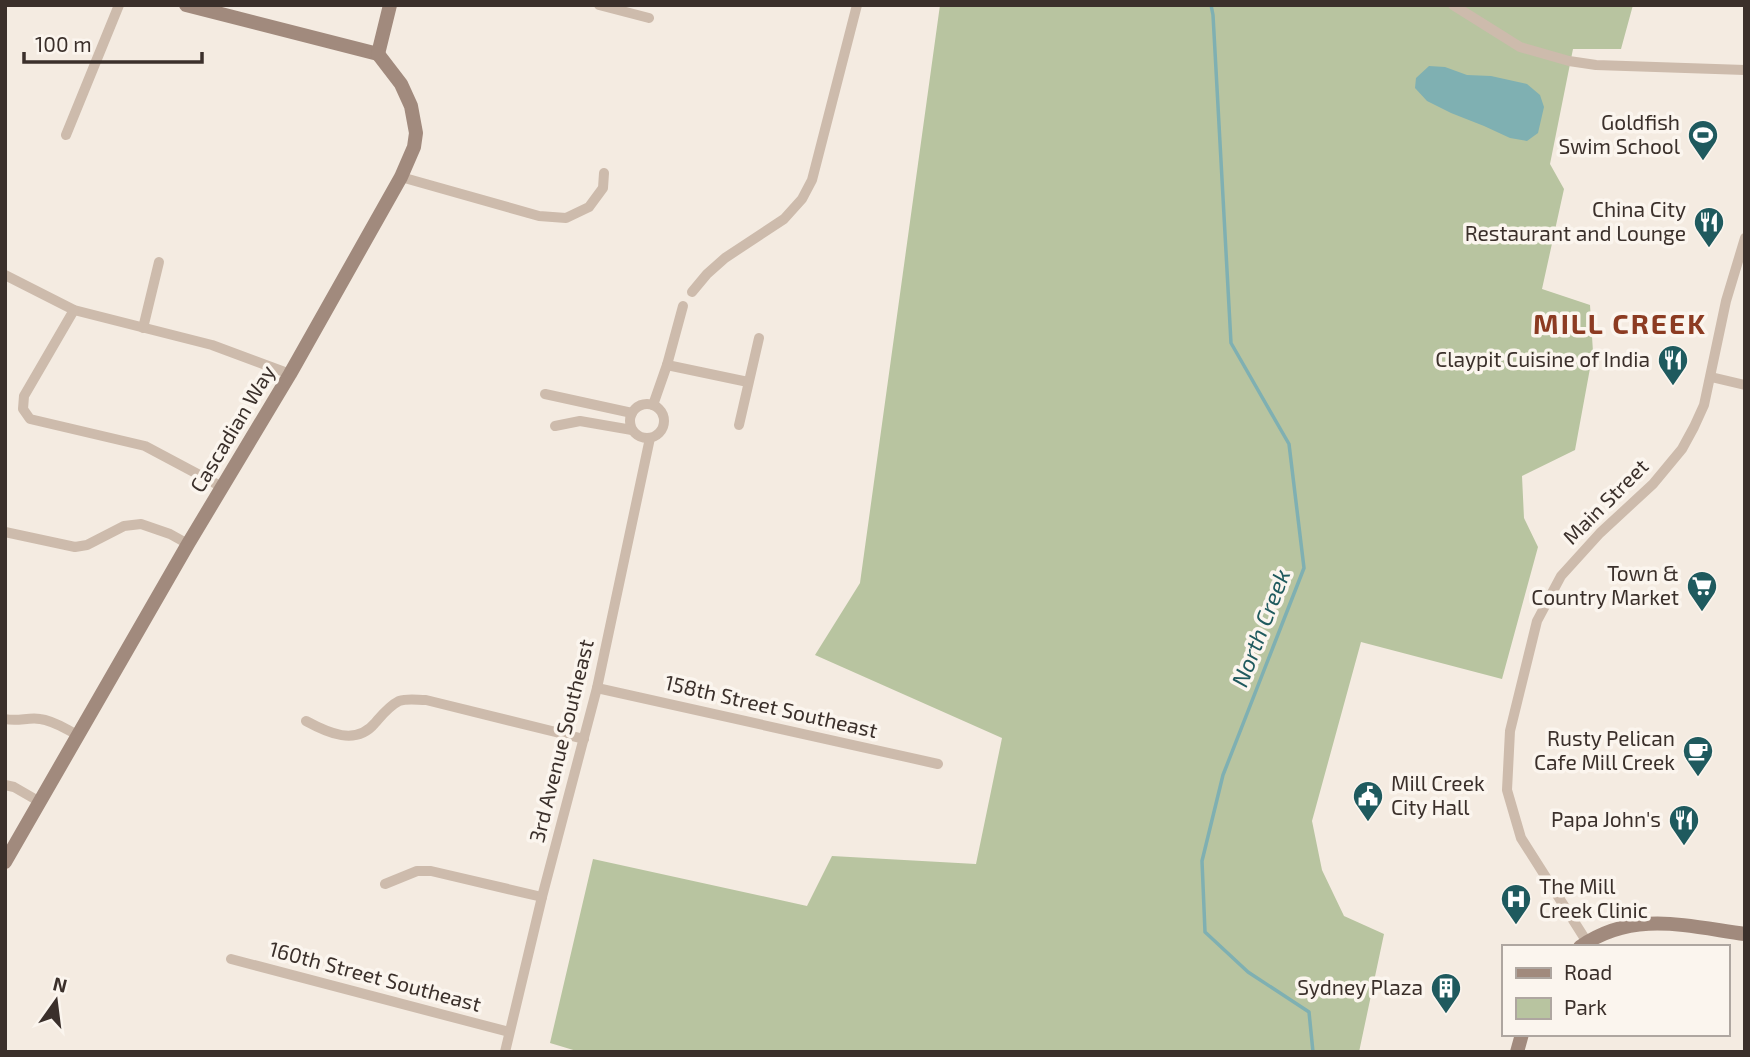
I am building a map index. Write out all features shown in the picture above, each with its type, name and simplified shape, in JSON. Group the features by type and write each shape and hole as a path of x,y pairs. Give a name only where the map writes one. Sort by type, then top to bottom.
{"street":[{"path":"66,135 119,5"},
{"path":"186,5 378,54 390,5"},
{"path":"599,5 649,18"},
{"path":"692,292 725,258 784,219 802,199 812,180 857,5"},
{"path":"1453,5 1520,47 1569,61 1617,66 1745,70"},
{"name":"Cascadian Way","path":"5,862 188,544 290,374 401,177 414,147 416,133 411,106 401,83 378,54"},
{"path":"401,177 539,216 566,218 589,207 603,188 604,173"},
{"name":"Main Street","path":"1584,944 1521,838 1507,790 1510,731 1537,621 1561,576 1600,533 1653,484 1682,449 1695,427 1704,405 1726,301 1745,237"},
{"path":"143,328 159,262"},
{"path":"5,275 74,310 212,345 290,374"},
{"path":"653,405 683,306"},
{"path":"74,310 24,396 23,409 30,419 145,446 222,487"},
{"path":"738,425 759,338"},
{"path":"667,365 748,382"},
{"path":"1711,377 1745,385"},
{"path":"545,394 632,412"},
{"path":"555,426 580,421 632,430 640,437 650,438 660,433 665,423 662,412 653,405 641,405 632,412 632,430"},
{"name":"3rd Avenue Southeast","path":"505,1052 542,897 597,688 650,438"},
{"path":"5,532 75,547 87,545 124,526 141,524 170,534 188,544"},
{"name":"158th Street Southeast","path":"597,688 938,764"},
{"path":"306,721 323,730 356,736 366,732 401,700 426,700 583,739"},
{"path":"5,719 45,720 78,735"},
{"path":"5,785 14,787 40,802"},
{"path":"385,884 417,871 431,871 542,897"},
{"path":"1584,944 1611,930 1653,923 1745,934"},
{"name":"160th Street Southeast","path":"231,959 509,1032"}],"green space":[{"path":"940,5 1633,5 1621,49 1573,49 1550,164 1564,189 1542,289 1590,305 1593,352 1575,450 1522,476 1524,518 1538,547 1502,679 1361,642 1312,821 1322,870 1344,916 1384,934 1359,1052 580,1052 550,1043 593,859 807,906 832,856 976,864 1002,738 815,655 860,583"}],"water":[{"path":"1429,66 1527,84 1540,95 1544,107 1538,133 1527,141 1510,138 1427,101 1415,88 1416,78"}],"waterway":[{"name":"North Creek","path":"1211,5 1231,343 1289,444 1304,568 1223,775 1202,861 1205,932 1248,972 1309,1012 1313,1052"}],"place":[{"name":"Goldfish Swim School","path":"1703,162"},
{"name":"China City Restaurant and Lounge","path":"1709,249"},
{"name":"Claypit Cuisine of India","path":"1673,387"},
{"name":"Town & Country Market","path":"1702,613"},
{"name":"Rusty Pelican Cafe Mill Creek","path":"1698,778"},
{"name":"Mill Creek City Hall","path":"1368,823"},
{"name":"Papa John's","path":"1684,847"},
{"name":"The Mill Creek Clinic","path":"1516,926"},
{"name":"Sydney Plaza","path":"1446,1015"}],"district":[{"name":"MILL CREEK","path":"1620,324"}]}
